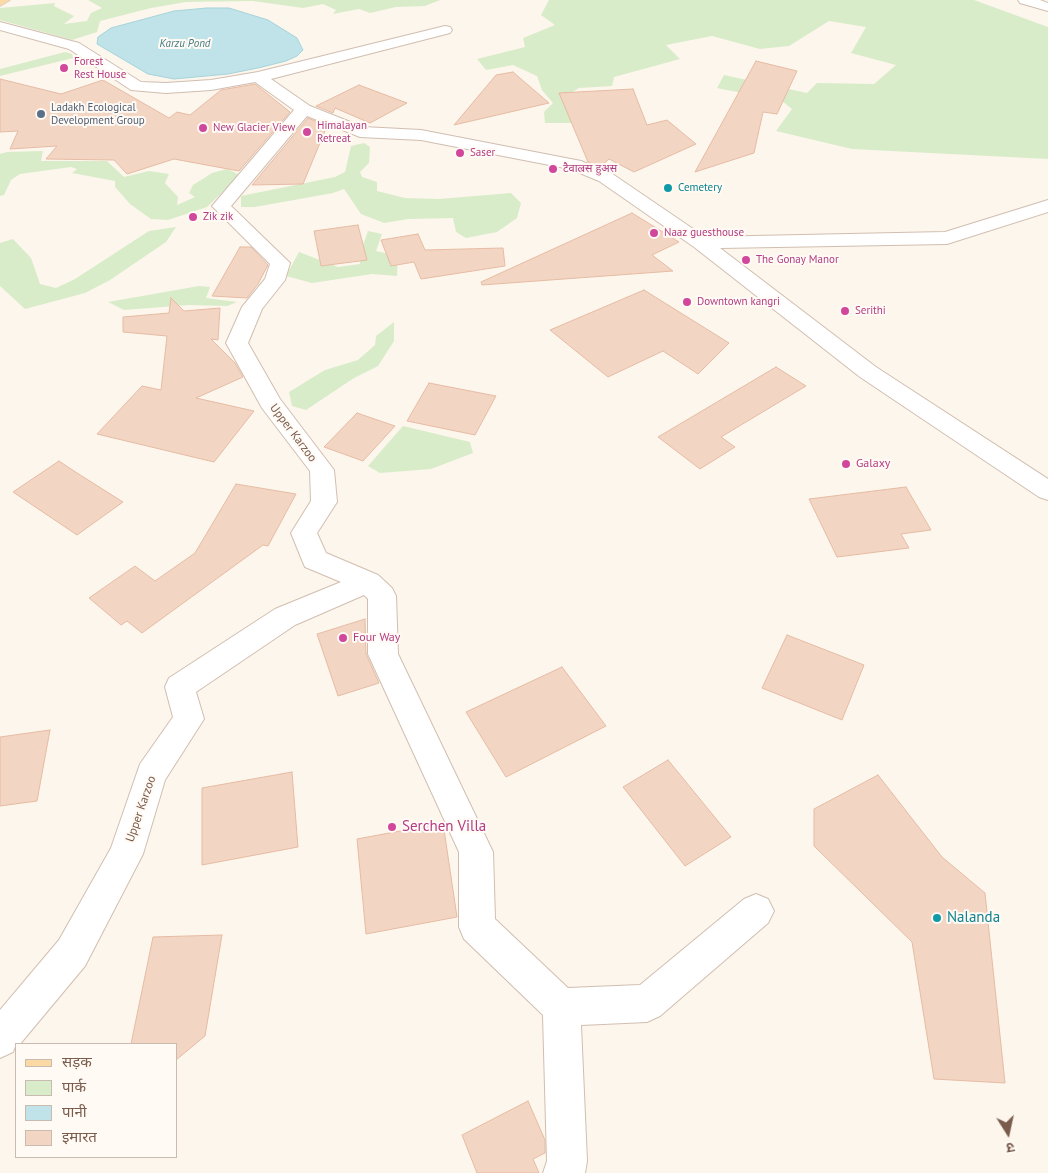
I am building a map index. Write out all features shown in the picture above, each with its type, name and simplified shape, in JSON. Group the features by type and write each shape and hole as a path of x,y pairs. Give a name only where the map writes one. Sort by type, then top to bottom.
{"street":[{"path":"1025,0 1048,7"},
{"path":"0,26 74,46 137,86 166,88 211,85 258,78 445,30"},
{"path":"258,78 304,109 360,132 421,135 575,165 605,177 701,244 868,372 1048,492"},
{"name":"Upper Karzoo","path":"304,109 221,206 280,263 275,280 252,307 237,342 270,403 322,470 324,502 304,533 314,560 368,582"},
{"path":"701,244 948,238 1048,206"},
{"path":"368,582 382,596 382,654 476,852 477,927 561,1008 567,1161 564,1173"},
{"name":"Upper Karzoo","path":"0,1039 72,953 126,854 151,774 189,719 180,687 285,617 368,582"},
{"path":"561,1008 647,1003 756,910"}],"green space":[{"path":"88,0 440,0 425,6 396,7 370,13 359,9 333,14 336,10 323,4 303,8 253,1 186,2 151,8 100,21 97,32 72,40 0,20 0,8 55,3 54,6 74,16 64,24 87,21 91,13 102,8"},
{"path":"549,0 974,0 1048,27 1048,159 852,149 776,131 792,109 782,101 717,88 724,75 807,93 817,83 874,84 896,65 851,53 866,27 829,21 789,46 760,49 712,36 666,45 680,59 614,77 612,86 579,88 569,94 576,123 545,123 544,112 553,103 542,90 537,76 513,65 486,70 477,59 525,47 523,38 555,25 541,15"},
{"path":"65,52 72,54 73,58 0,76 0,69"},
{"path":"364,143 370,147 369,163 360,172 362,177 377,182 377,191 405,198 439,199 511,193 521,203 517,218 497,232 466,238 456,232 453,218 408,219 384,223 361,214 344,189 333,193 255,207 241,207 241,196 335,177 345,172 351,146"},
{"path":"43,151 41,161 107,161 124,177 149,171 169,174 165,183 178,197 177,205 195,197 189,193 193,185 212,173 227,169 238,174 234,181 207,207 168,220 151,219 130,204 115,187 115,181 72,173 77,169 71,167 20,174 11,180 4,195 0,196 0,154 7,152"},
{"path":"176,227 166,242 110,280 85,293 25,309 0,286 0,243 13,239 31,258 40,284 56,288 75,279 149,231"},
{"path":"368,231 382,234 376,251 398,256 397,276 372,274 312,283 286,276 299,252 338,267 360,264 359,256"},
{"path":"199,286 210,287 206,298 237,302 227,306 189,305 124,310 108,302"},
{"path":"394,322 394,341 378,366 354,378 306,410 292,406 289,392 325,370 358,360 375,345 376,336"},
{"path":"403,426 470,442 473,453 431,469 380,473 368,466"}],"water":[{"name":"Karzu Pond","path":"229,8 268,20 297,38 303,50 297,56 286,61 258,68 228,74 174,79 148,74 97,44 98,37 111,28 174,11"}],"building":[{"path":"756,61 797,71 777,114 763,112 754,153 695,172"},
{"path":"513,72 549,103 454,125 496,75"},
{"path":"0,79 61,94 103,80 169,118 177,112 190,115 221,90 255,84 290,112 239,171 174,159 127,174 114,160 46,159 57,146 10,149 18,131 0,132"},
{"path":"359,85 407,103 370,123 335,108 333,113 316,106"},
{"path":"633,89 647,125 667,120 696,144 634,172 609,159 600,167 588,162 559,93"},
{"path":"308,118 327,126 303,184 252,185"},
{"path":"632,213 679,242 652,255 673,271 482,285 481,282"},
{"path":"358,225 367,260 321,266 314,231"},
{"path":"418,234 425,250 503,248 505,266 421,279 414,262 391,266 381,240"},
{"path":"240,247 251,247 268,265 258,284 247,298 212,296"},
{"path":"644,290 729,343 698,374 663,351 608,377 550,330"},
{"path":"171,298 184,311 220,308 218,340 211,339 235,363 243,377 196,398 254,411 214,462 97,434 142,386 161,390 167,336 123,332 123,317 169,313"},
{"path":"776,367 806,386 721,437 735,447 700,469 658,437"},
{"path":"429,383 496,396 475,435 407,421"},
{"path":"357,413 395,426 363,461 324,447"},
{"path":"59,461 123,502 77,535 13,492"},
{"path":"236,484 296,494 268,546 263,545 142,633 127,621 121,625 89,598 135,566 155,581 195,553"},
{"path":"906,487 931,530 901,534 909,548 837,557 809,499"},
{"path":"365,619 366,654 379,683 338,696 317,634"},
{"path":"787,635 864,665 842,720 762,688"},
{"path":"562,667 606,726 506,777 466,712"},
{"path":"50,730 37,801 0,806 0,737"},
{"path":"668,760 731,837 685,866 623,787"},
{"path":"292,772 298,847 202,865 202,788"},
{"name":"Nalanda","path":"878,775 942,857 985,893 1005,1083 934,1079 912,942 814,846 814,809"},
{"path":"443,823 457,917 366,934 357,839"},
{"path":"222,935 205,1036 178,1058 178,1043 131,1043 153,937"},
{"path":"528,1101 545,1140 545,1153 533,1159 539,1173 477,1173 462,1135"}],"place":[{"name":"Forest Rest House","path":"64,68"},
{"name":"Ladakh Ecological Development Group","path":"41,114"},
{"name":"New Glacier View","path":"203,128"},
{"name":"Himalayan Retreat","path":"307,132"},
{"name":"Saser","path":"460,153"},
{"name":"टैवाल्रस हुअस","path":"553,169"},
{"name":"Cemetery","path":"668,188"},
{"name":"Zik zik","path":"193,217"},
{"name":"Naaz guesthouse","path":"654,233"},
{"name":"The Gonay Manor","path":"746,260"},
{"name":"Downtown kangri","path":"687,302"},
{"name":"Serithi","path":"845,311"},
{"name":"Galaxy","path":"846,464"},
{"name":"Four Way","path":"343,638"},
{"name":"Serchen Villa","path":"392,827"},
{"name":"Nalanda","path":"937,918"}]}
